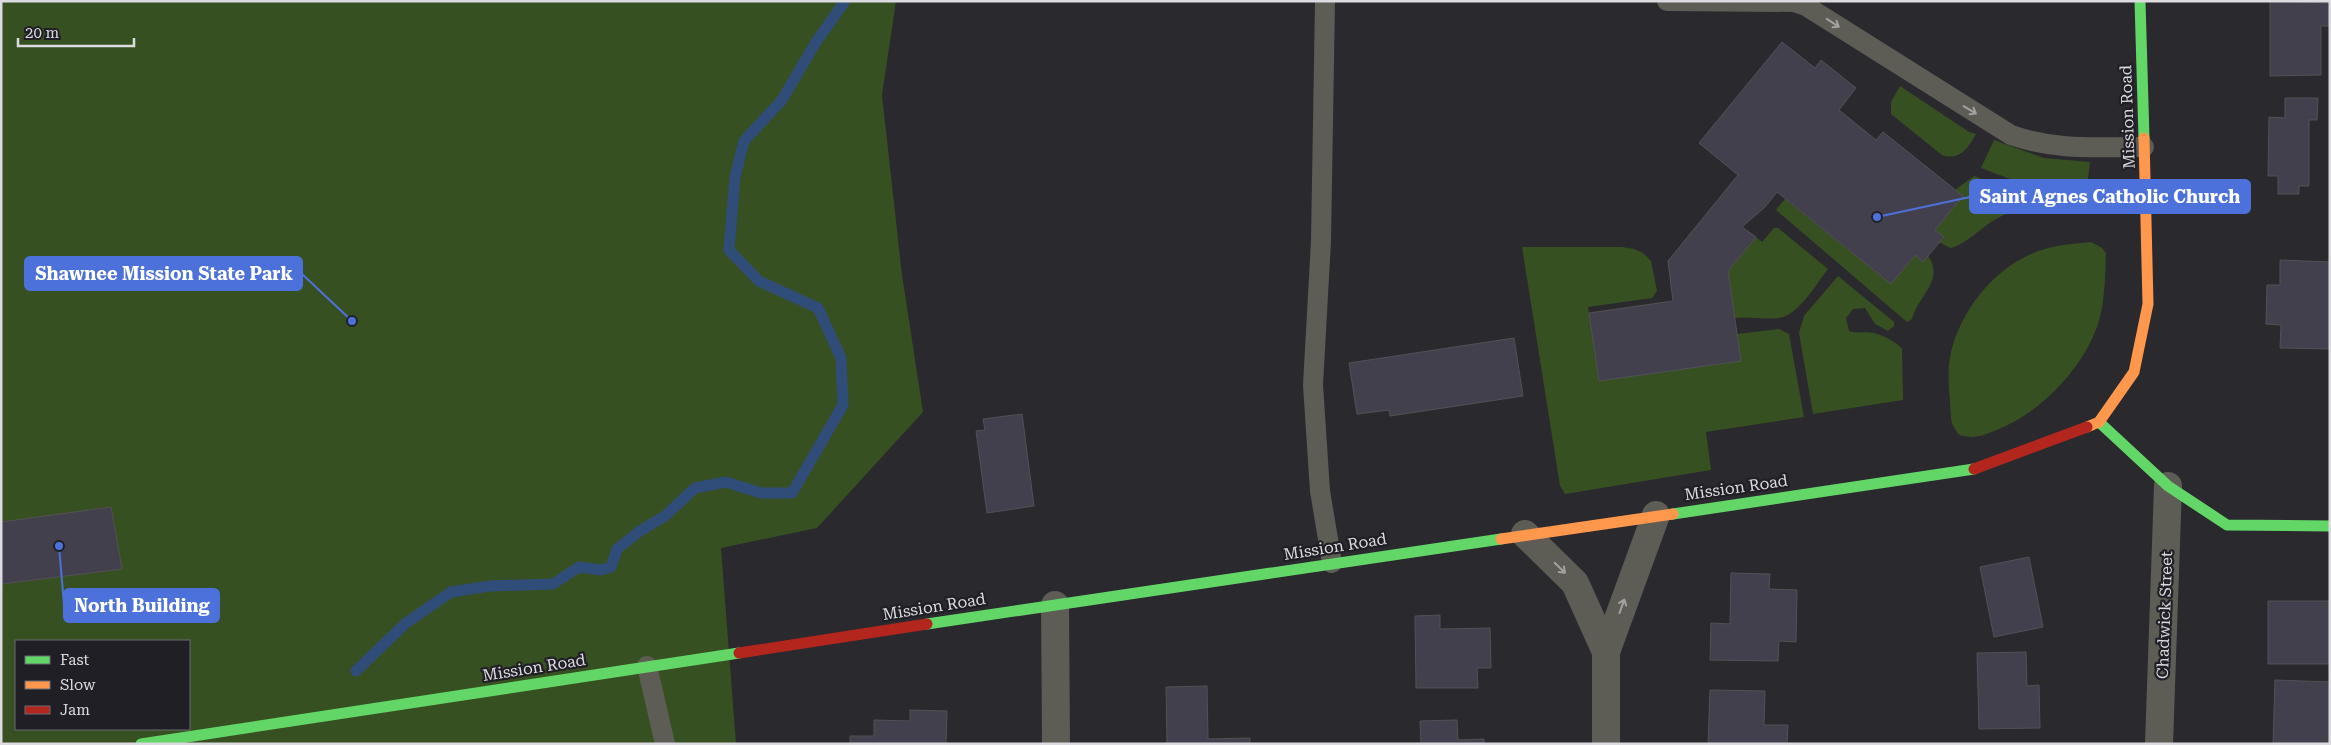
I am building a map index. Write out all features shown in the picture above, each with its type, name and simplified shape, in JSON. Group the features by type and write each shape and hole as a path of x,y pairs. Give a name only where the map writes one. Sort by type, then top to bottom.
{"main road":[{"name":"Mission Road","path":"141,744 1525,534 1976,469 2099,422 2134,372 2148,304 2140,1"},
{"path":"2099,422 2168,486 2227,525 2330,526"}],"street":[{"name":"Chadwick Street","path":"2159,744 2168,486"},
{"path":"1606,744 1606,652 1656,515"},
{"path":"1525,534 1575,583 1606,652"},
{"path":"1055,605 1056,744"}],"lane":[{"path":"1325,1 1321,240 1313,385 1320,491 1332,563"},
{"path":"1667,1 1794,2 1806,6 2011,135 2038,144 2060,147 2144,147"},
{"path":"647,666 665,744"}],"green space":[{"path":"1,1 896,1 882,95 902,275 923,412 817,528 721,548 736,744 1,744"},
{"path":"1900,86 1969,132 1976,134 1963,152 1954,156 1942,155 1891,114 1891,102"},
{"path":"1994,140 2044,158 2090,162 2086,195 2053,195 1981,168"},
{"path":"1974,176 2041,201 2001,216 1961,244 1950,248 1939,242 1944,237 1935,230 1962,196 1955,190"},
{"path":"1785,199 1891,284 1915,255 1923,262 1928,256 1934,273 1929,288 1912,319 1907,322 1776,210"},
{"path":"1774,228 1778,228 1828,269 1800,305 1786,316 1779,318 1735,318 1728,271 1756,237 1762,242"},
{"path":"2091,242 2102,248 2106,253 2104,288 2099,321 2083,355 2058,387 2027,414 2011,424 1981,436 1968,437 1958,434 1952,424 1951,417 1949,368 1951,352 1956,337 1970,307 1991,282 2017,261 2031,254 2061,245"},
{"path":"1522,247 1622,247 1643,253 1651,261 1657,291 1652,298 1588,307 1599,381 1741,361 1737,334 1779,329 1789,334 1804,417 1706,432 1711,470 1565,494 1560,486"},
{"path":"1838,276 1894,322 1894,326 1888,331 1875,324 1865,308 1853,309 1846,318 1849,331 1871,332 1885,337 1900,346 1902,349 1903,400 1813,414 1799,333 1804,316"}],"building":[{"path":"2270,1 2330,3 2330,26 2321,26 2321,75 2270,76"},
{"path":"1782,42 1815,68 1821,60 1856,88 1839,110 1876,140 1883,132 1963,196 1935,230 1944,237 1923,262 1915,255 1891,284 1777,192 1765,207 1742,227 1756,237 1728,271 1741,361 1599,381 1589,313 1673,301 1668,261 1738,175 1699,143"},
{"path":"2285,98 2318,98 2317,120 2309,120 2309,186 2299,186 2299,194 2278,194 2278,176 2268,176 2269,117 2285,118"},
{"path":"2280,260 2330,262 2330,349 2280,348 2281,325 2266,324 2267,285 2280,285"},
{"path":"1514,338 1523,396 1390,416 1389,410 1357,414 1349,363"},
{"path":"1022,414 1034,506 987,513 976,431 985,430 983,419"},
{"path":"111,507 122,569 1,584 1,522"},
{"path":"2029,557 2043,627 1994,637 1980,567"},
{"path":"1731,573 1770,574 1769,589 1797,590 1796,642 1779,641 1778,661 1710,660 1711,623 1730,624"},
{"path":"2268,601 2330,601 2330,664 2268,664"},
{"path":"1440,615 1440,629 1490,628 1491,668 1477,668 1478,688 1416,688 1415,616"},
{"path":"2026,652 2027,686 2039,685 2040,728 1979,729 1977,653"},
{"path":"2275,680 2330,682 2330,744 2273,744"},
{"path":"1207,686 1208,739 1250,738 1250,744 1167,744 1166,687"},
{"path":"1710,690 1765,691 1764,725 1788,725 1787,744 1708,744"},
{"path":"910,710 947,711 946,744 850,744 850,736 874,736 874,720 910,721"},
{"path":"1457,720 1458,740 1484,739 1484,744 1421,744 1420,721"}],"waterway":[{"path":"356,671 406,623 451,592 490,586 553,584 579,567 601,570 611,567 617,549 640,531 665,516 695,488 726,482 761,493 792,493 843,405 841,358 818,308 759,281 729,250 735,177 744,141 782,100 816,42 845,1"}],"traffic: fast":[{"path":"2140,1 2144,138"},
{"path":"2099,422 2168,486 2227,525 2330,526"},
{"path":"1673,514 1974,469"},
{"path":"927,624 1501,539"},
{"path":"141,744 739,653"}],"traffic: slow":[{"path":"2087,427 2099,422 2134,372 2148,304 2144,138"},
{"path":"1501,539 1673,514"}],"traffic: jam":[{"path":"1974,469 2087,427"},
{"path":"739,653 927,624"}],"place":[{"name":"Saint Agnes Catholic Church","path":"1877,217"},
{"name":"Shawnee Mission State Park","path":"352,321"},
{"name":"North Building","path":"59,546"}]}
